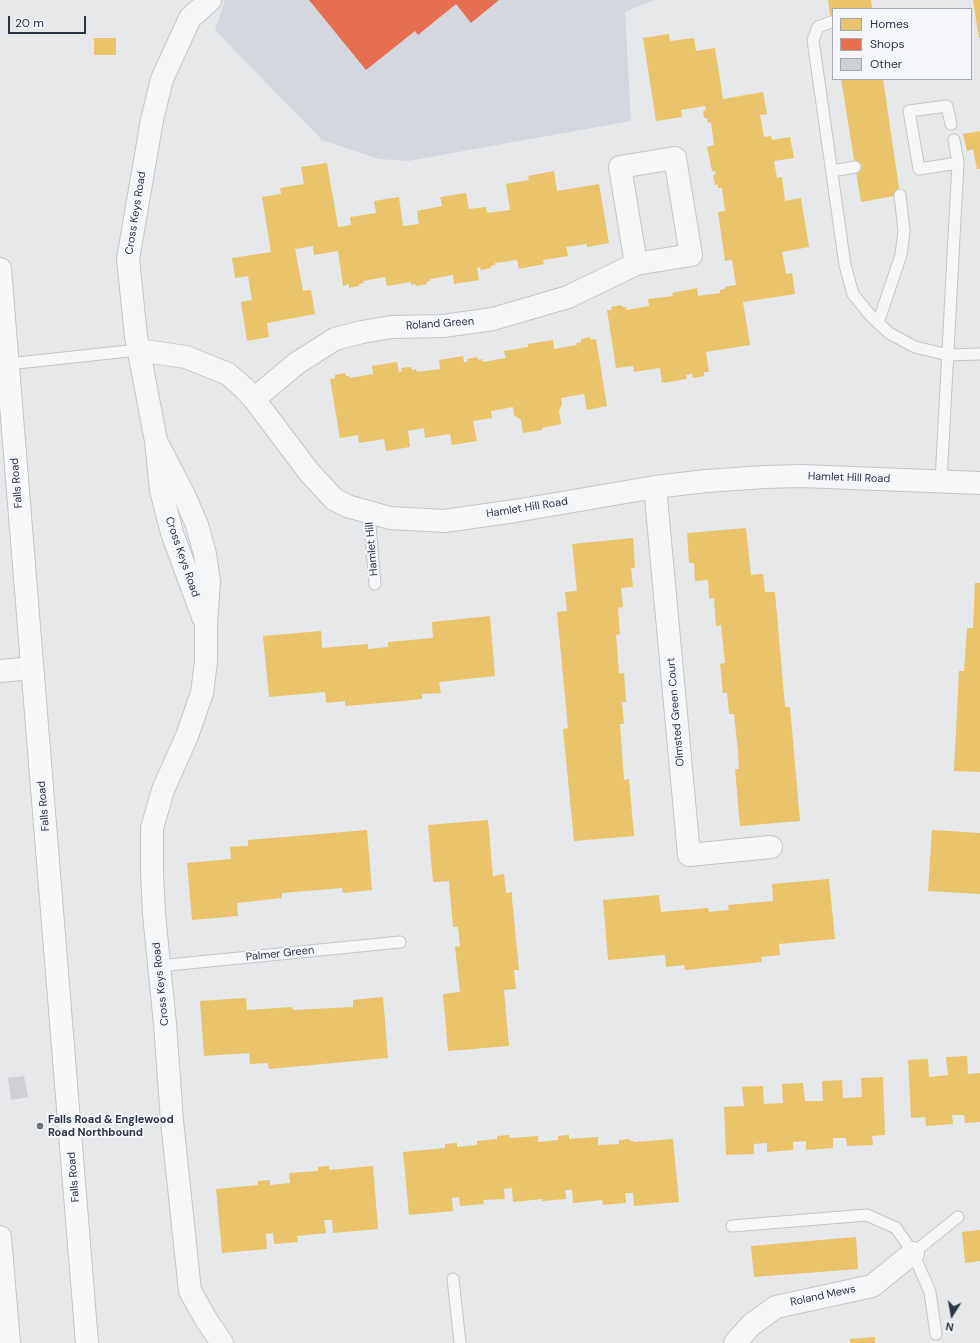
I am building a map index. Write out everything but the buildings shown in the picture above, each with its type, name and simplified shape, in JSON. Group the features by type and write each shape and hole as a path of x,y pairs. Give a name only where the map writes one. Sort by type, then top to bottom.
{"main road":[{"name":"Falls Road","path":"0,269 87,1343"}],"street":[{"name":"Cross Keys Road","path":"210,0 187,9 162,80 153,113 128,259 138,350 156,441 197,525 205,554 209,582 206,623 206,662 202,693 188,736 163,790 152,828 152,872 154,914 160,966 173,1129 190,1291 207,1321 222,1343"},
{"name":"Roland Green","path":"254,399 297,363 335,339 391,327 443,326 493,319 568,296 636,264 691,255 675,158 620,167 636,264"},
{"name":"Hamlet Hill Road","path":"138,350 186,357 228,374 254,399 309,472 334,499 347,506 390,518 444,521 515,511 655,487 706,481 765,477 802,476 980,483"},
{"name":"Olmsted Green Court","path":"655,487 689,855 770,847"},
{"path":"0,671 32,668"},
{"path":"0,1237 8,1343"},
{"name":"Roland Mews","path":"735,1343 751,1325 776,1307 872,1286 913,1253"}],"lane":[{"path":"831,22 818,27 813,40 845,265 853,294 870,315 889,333 915,347 948,355 980,354"},
{"path":"951,124 947,106 909,111 919,169 958,163"},
{"path":"941,481 958,163 954,140"},
{"path":"832,171 855,167"},
{"path":"878,322 901,255 904,232 900,195"},
{"path":"8,364 138,350"},
{"name":"Hamlet Hill","path":"369,513 375,584"},
{"name":"Palmer Green","path":"160,966 400,942"},
{"path":"732,1226 867,1215 896,1228 913,1253 930,1292 936,1334"},
{"path":"913,1253 958,1217"},
{"path":"453,1279 460,1343"}],"shaded area":[{"path":"225,0 654,0 625,12 631,121 408,161 379,159 322,140 215,30"}],"place":[{"name":"Falls Road & Englewood Road Northbound","path":"40,1126"}]}
